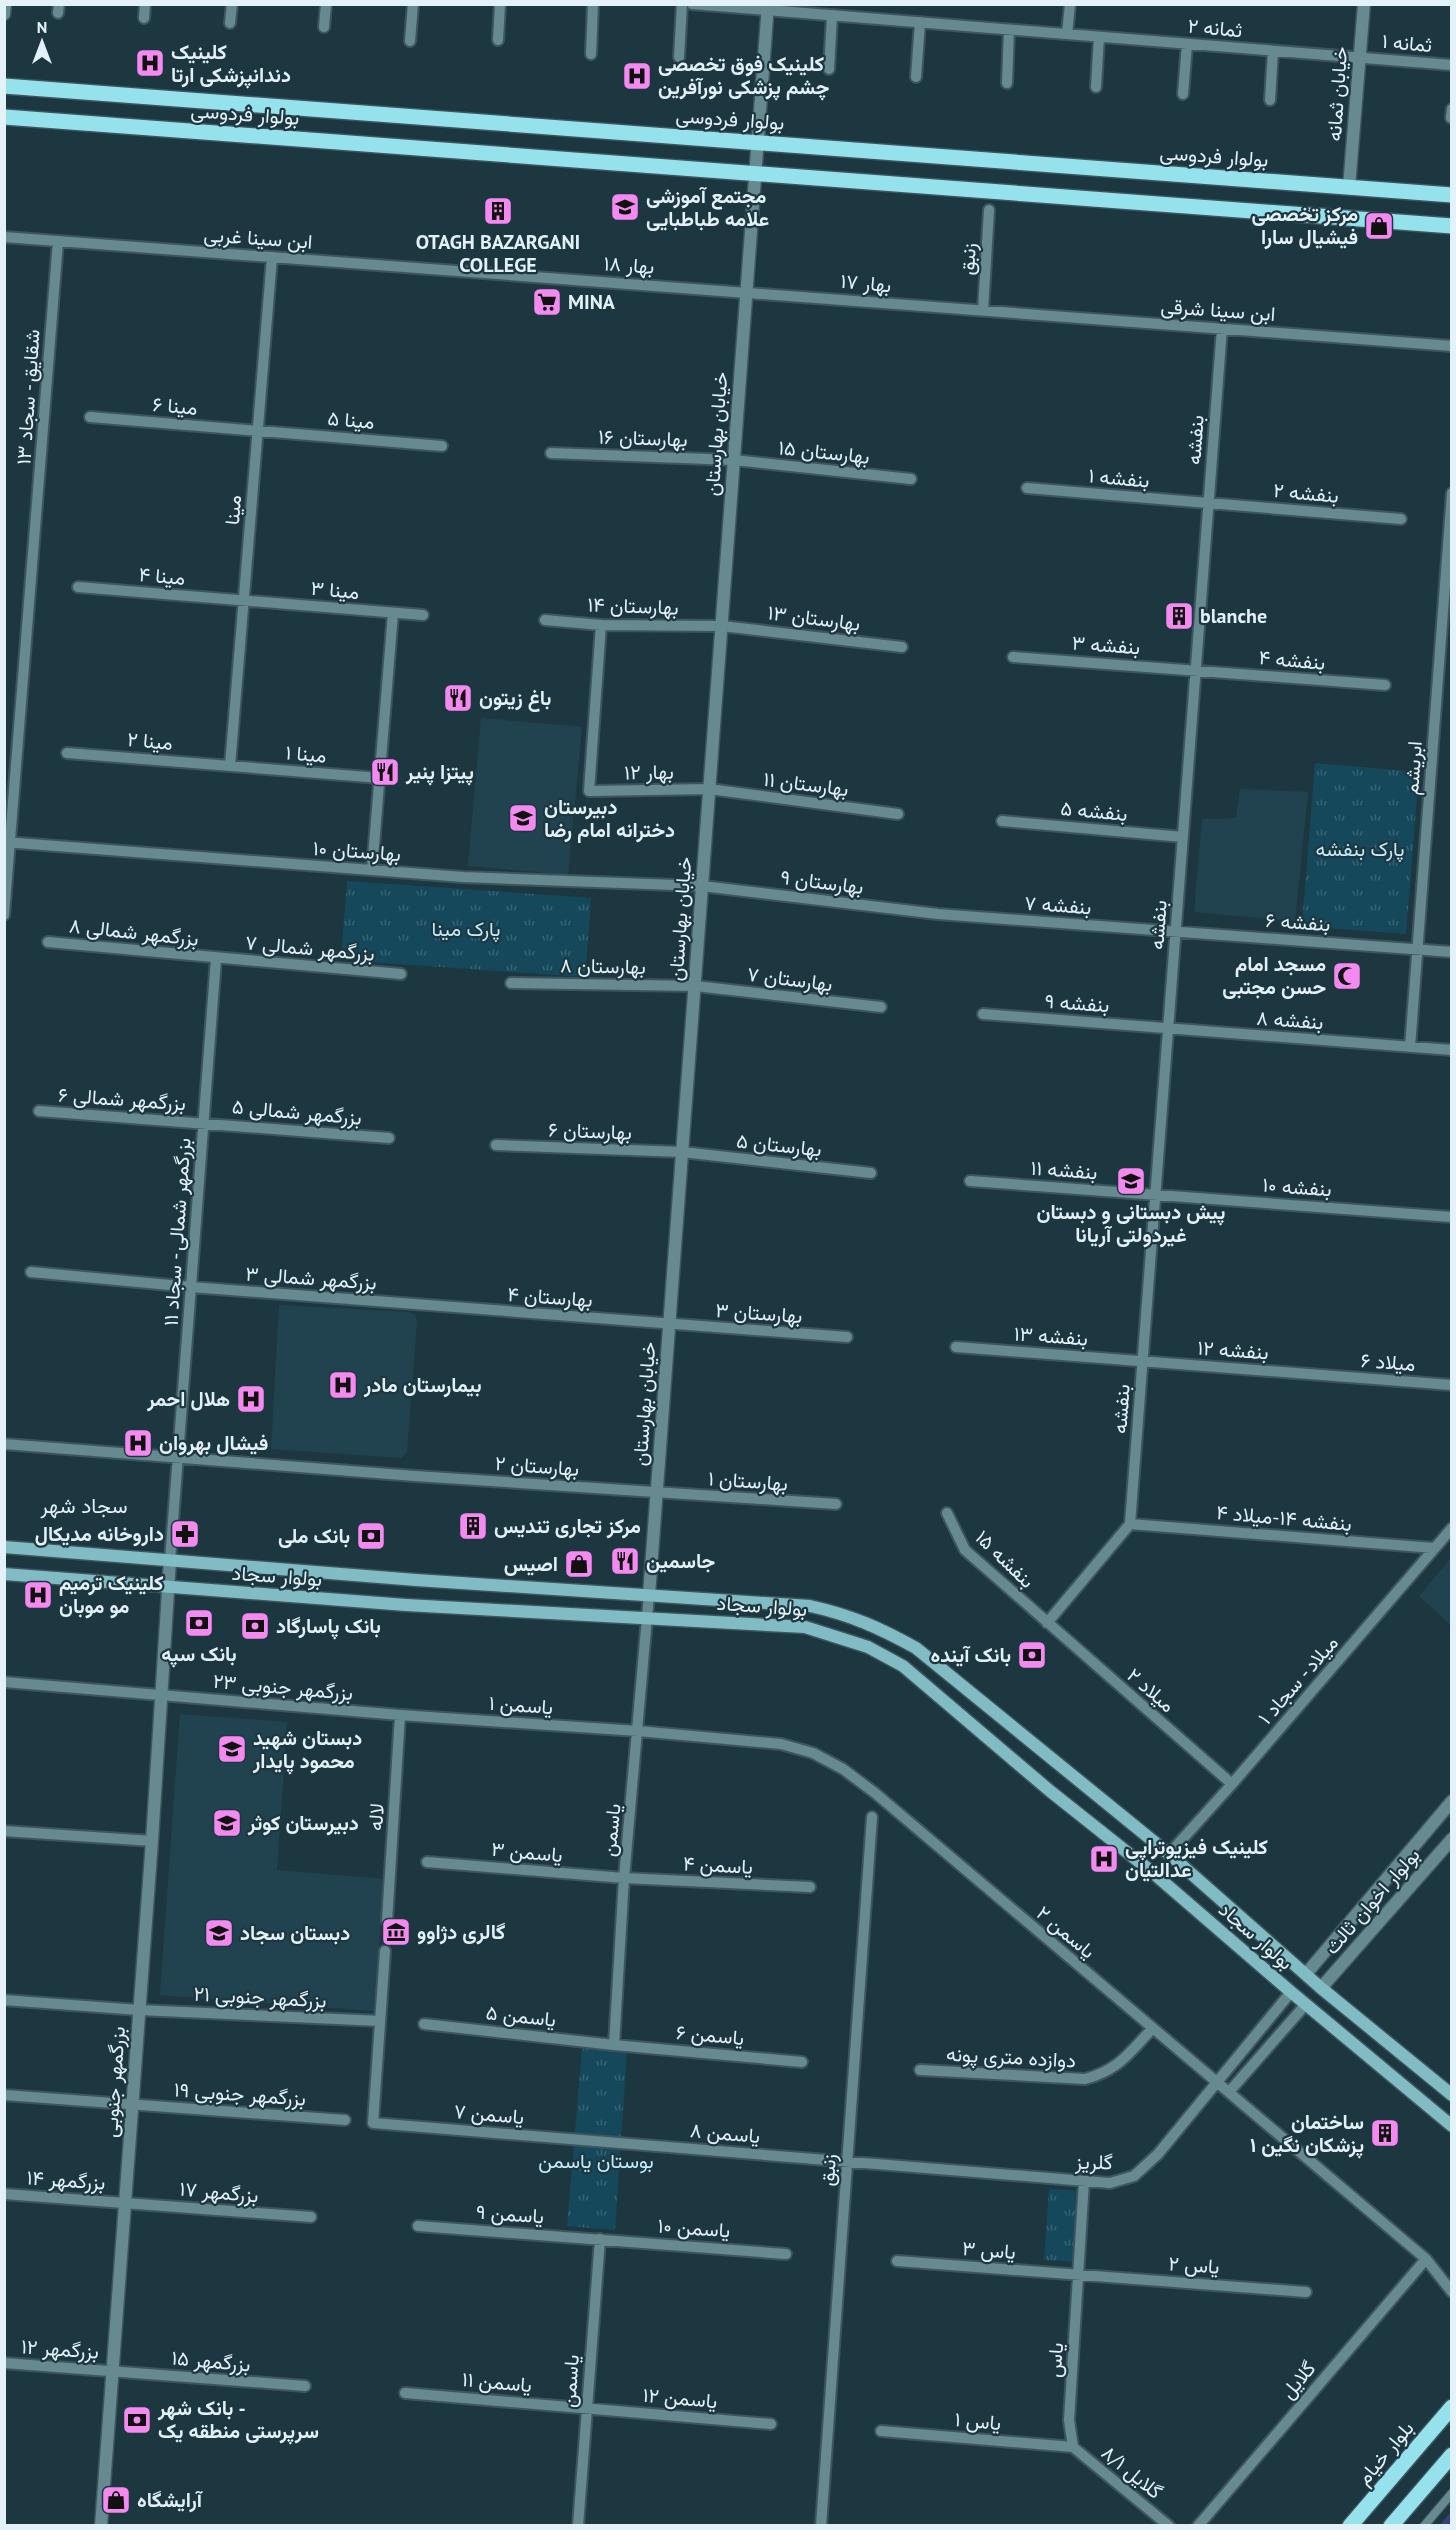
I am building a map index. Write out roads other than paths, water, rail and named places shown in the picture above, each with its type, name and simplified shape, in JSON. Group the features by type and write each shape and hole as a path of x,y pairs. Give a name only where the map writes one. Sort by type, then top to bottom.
{"main road":[{"name":"بولوار فردوسی","path":"4,86 1452,195"},
{"name":"بولوار فردوسی","path":"4,117 1452,226"},
{"name":"بولوار سجاد","path":"4,1547 416,1580 810,1606 845,1614 878,1627 916,1648 1169,1854 1321,1988 1452,2095"},
{"name":"بولوار سجاد","path":"4,1575 406,1605 805,1627 868,1647 903,1666 1050,1791 1152,1872 1452,2126"},
{"path":"1291,1992 1306,1974"},
{"path":"1306,2004 1321,1988"},
{"name":"بلوار خیام","path":"1350,2526 1452,2407"},
{"path":"1391,2526 1452,2455"}],"street":[{"path":"4,14 5,4"},
{"path":"144,18 146,4"},
{"path":"230,23 232,4"},
{"path":"324,27 326,4"},
{"path":"410,41 413,4"},
{"path":"498,40 500,4"},
{"path":"591,54 593,4"},
{"path":"679,57 682,4"},
{"name":"ثمانه ۲","path":"692,4 768,8 832,16 1359,57"},
{"path":"1067,34 1070,4"},
{"name":"خیابان ثمانه","path":"1349,187 1364,4"},
{"name":"خیابان بهارستان","path":"649,1595 768,8"},
{"path":"829,69 832,16"},
{"path":"916,77 920,22"},
{"path":"1006,83 1009,30"},
{"path":"1096,87 1099,37"},
{"path":"1183,94 1187,44"},
{"path":"1270,100 1273,51"},
{"name":"ثمانه ۱","path":"1359,57 1452,65"},
{"path":"1451,118 1452,109"},
{"name":"زنبق","path":"983,310 989,210"},
{"name":"ابن سینا غربی","path":"4,237 508,274"},
{"name":"شقایق - سجاد ۱۳","path":"4,915 7,842 58,241"},
{"name":"مینا","path":"230,766 272,257"},
{"name":"بهار ۱۸","path":"508,274 746,292"},
{"name":"بهار ۱۷","path":"746,292 983,310"},
{"name":"ابن سینا شرقی","path":"983,310 1452,346"},
{"name":"بنفشه","path":"1130,1524 1222,328"},
{"name":"مینا ۶","path":"90,417 257,431"},
{"name":"مینا ۵","path":"257,431 442,446"},
{"name":"بهارستان ۱۶","path":"551,453 734,460"},
{"name":"بهارستان ۱۵","path":"734,460 911,479"},
{"name":"بنفشه ۱","path":"1027,488 1208,503"},
{"name":"ابریشم","path":"1410,1047 1452,493"},
{"name":"بنفشه ۲","path":"1208,503 1401,519"},
{"name":"مینا ۴","path":"78,587 244,600"},
{"name":"مینا ۳","path":"244,600 423,615"},
{"path":"372,870 393,613"},
{"name":"بهارستان ۱۴","path":"544,620 601,625 722,626"},
{"name":"بهار ۱۲","path":"601,625 589,791 709,789"},
{"name":"بهارستان ۱۳","path":"722,626 902,647"},
{"name":"بنفشه ۳","path":"1013,657 1196,669"},
{"name":"بنفشه ۴","path":"1196,669 1385,686"},
{"name":"مینا ۲","path":"67,753 230,766"},
{"name":"مینا ۱","path":"230,766 380,778"},
{"name":"بهارستان ۱۱","path":"709,789 898,814"},
{"name":"بنفشه ۵","path":"1002,821 1183,837"},
{"name":"بهارستان ۱۰","path":"7,842 463,877 702,886"},
{"name":"بهارستان ۹","path":"702,886 938,914"},
{"name":"بنفشه ۷","path":"938,914 1176,932"},
{"name":"بنفشه ۶","path":"1176,932 1452,952"},
{"name":"بزرگمهر شمالی ۸","path":"48,942 216,959"},
{"name":"بزرگمهر شمالی ۷","path":"216,959 401,974"},
{"name":"بزرگمهر شمالی - سجاد ۱۱","path":"170,1560 216,959"},
{"name":"بهارستان ۸","path":"511,983 695,986"},
{"name":"بهارستان ۷","path":"695,986 881,1007"},
{"name":"بنفشه ۹","path":"983,1014 1168,1028"},
{"name":"بنفشه ۸","path":"1168,1028 1452,1050"},
{"name":"بزرگمهر شمالی ۶","path":"39,1111 203,1122"},
{"name":"بزرگمهر شمالی ۵","path":"203,1122 389,1138"},
{"name":"بهارستان ۶","path":"496,1145 682,1152"},
{"name":"بهارستان ۵","path":"682,1152 871,1173"},
{"name":"بنفشه ۱۱","path":"970,1180 1156,1195"},
{"name":"بنفشه ۱۰","path":"1156,1195 1452,1217"},
{"name":"بزرگمهر شمالی ۳","path":"31,1272 429,1306"},
{"name":"بهارستان ۴","path":"429,1306 669,1324"},
{"name":"بهارستان ۳","path":"669,1324 847,1337"},
{"name":"بنفشه ۱۳","path":"956,1347 1143,1361"},
{"name":"بنفشه ۱۲","path":"1143,1361 1321,1375"},
{"name":"میلاد ۶","path":"1321,1375 1452,1385"},
{"name":"بهارستان ۲","path":"4,1444 657,1493"},
{"name":"بهارستان ۱","path":"657,1493 836,1504"},
{"name":"بنفشه ۱۵","path":"947,1513 965,1550 1047,1623"},
{"path":"1047,1623 1130,1524"},
{"name":"بنفشه ۱۴-میلاد ۴","path":"1130,1524 1434,1548"},
{"name":"میلاد - سجاد ۱","path":"1169,1854 1452,1528"},
{"name":"بزرگمهر جنوبی","path":"101,2526 152,1841 170,1560"},
{"name":"یاسمن","path":"614,2045 624,1878 649,1595"},
{"name":"میلاد ۲","path":"1047,1623 1232,1784"},
{"name":"بزرگمهر جنوبی ۲۳","path":"4,1682 400,1715"},
{"name":"یاسمن ۱","path":"400,1715 638,1731"},
{"name":"لاله","path":"387,1921 400,1715"},
{"name":"یاسمن ۲","path":"638,1731 781,1744 813,1753 843,1769 875,1793 1426,2259 1452,2292"},
{"path":"1306,1974 1452,1801"},
{"name":"زنبق","path":"821,2526 872,1817"},
{"path":"4,1831 152,1841"},
{"name":"بولوار اخوان ثالث","path":"1321,1988 1452,1839"},
{"name":"یاسمن ۳","path":"427,1862 624,1878"},
{"name":"یاسمن ۴","path":"624,1878 810,1887"},
{"path":"380,2021 384,1951"},
{"name":"گلریز","path":"846,2161 1110,2183 1134,2176 1158,2154 1215,2081 1291,1992"},
{"name":"بزرگمهر جنوبی ۲۱","path":"4,2000 139,2010 380,2021"},
{"path":"1228,2092 1306,2004"},
{"name":"یاسمن ۷","path":"380,2021 373,2123 601,2141"},
{"name":"یاسمن ۵","path":"424,2024 614,2045"},
{"name":"دوازده متری پونه","path":"920,2070 1085,2079 1106,2074 1152,2029"},
{"name":"یاسمن ۶","path":"614,2045 802,2062"},
{"name":"بزرگمهر جنوبی ۱۹","path":"4,2095 345,2120"},
{"name":"یاسمن ۸","path":"601,2141 846,2161"},
{"name":"یاس","path":"1073,2447 1069,2420 1084,2181"},
{"name":"بزرگمهر ۱۴","path":"4,2193 125,2202"},
{"name":"بزرگمهر ۱۷","path":"125,2202 310,2217"},
{"name":"یاسمن ۹","path":"418,2226 600,2239"},
{"name":"یاسمن","path":"578,2526 600,2239"},
{"name":"یاسمن ۱۰","path":"600,2239 786,2254"},
{"name":"گلایل","path":"1198,2526 1426,2259"},
{"name":"یاس ۳","path":"897,2261 1079,2275"},
{"name":"یاس ۲","path":"1079,2275 1306,2292"},
{"name":"بزرگمهر ۱۲","path":"4,2363 113,2371"},
{"name":"بزرگمهر ۱۵","path":"113,2371 305,2386"},
{"name":"یاسمن ۱۱","path":"405,2392 586,2408"},
{"name":"یاسمن ۱۲","path":"586,2408 771,2424"},
{"name":"یاس ۱","path":"881,2431 1073,2447"},
{"name":"گلایل ۸/۱","path":"1073,2447 1169,2526"},
{"path":"1424,2526 1452,2493"}],"waterway":[{"path":"1448,2526 1452,2521"}],"place":[{"name":"کلینیک دندانپزشکی ارتا","path":"150,63"},
{"name":"کلینیک فوق تخصصی چشم پزشکی نورآفرین","path":"637,76"},
{"name":"مجتمع آموزشی علامه طباطبایی","path":"625,207"},
{"name":"OTAGH BAZARGANI COLLEGE","path":"498,211"},
{"name":"مرکز تخصصی فیشیال سارا","path":"1379,226"},
{"name":"MINA","path":"547,302"},
{"name":"blanche","path":"1179,616"},
{"name":"باغ زیتون","path":"458,698"},
{"name":"پیتزا پنیر","path":"385,772"},
{"name":"دبیرستان دخترانه امام رضا","path":"523,818"},
{"name":"مسجد امام حسن مجتبی","path":"1347,976"},
{"name":"پیش دبستانی و دبستان غیردولتی آریانا","path":"1131,1181"},
{"name":"بیمارستان مادر","path":"343,1385"},
{"name":"هلال احمر","path":"251,1399"},
{"name":"فیشال بهروان","path":"138,1443"},
{"name":"مرکز تجاری تندیس","path":"473,1526"},
{"name":"داروخانه مدیکال","path":"185,1534"},
{"name":"بانک ملی","path":"371,1536"},
{"name":"جاسمین","path":"625,1561"},
{"name":"اصیس","path":"579,1564"},
{"name":"کلینیک ترمیم مو موبان","path":"38,1595"},
{"name":"بانک سپه","path":"199,1623"},
{"name":"بانک پاسارگاد","path":"255,1626"},
{"name":"بانک آینده","path":"1032,1655"},
{"name":"دبستان شهید محمود پایدار","path":"232,1749"},
{"name":"دبیرستان کوثر","path":"227,1823"},
{"name":"کلینیک فیزیوتراپی عدالتیان","path":"1104,1859"},
{"name":"گالری دژاوو","path":"396,1932"},
{"name":"دبستان سجاد","path":"219,1933"},
{"name":"ساختمان پزشکان نگین ۱","path":"1385,2133"},
{"name":"بانک شهر - سرپرستی منطقه یک","path":"137,2420"},
{"name":"آرایشگاه","path":"116,2500"}],"district":[{"name":"سجاد شهر","path":"84,1506"}],"park label":[{"name":"پارک بنفشه","path":"1360,849"},
{"name":"پارک مینا","path":"466,929"},
{"name":"بوستان یاسمن","path":"596,2161"}]}
